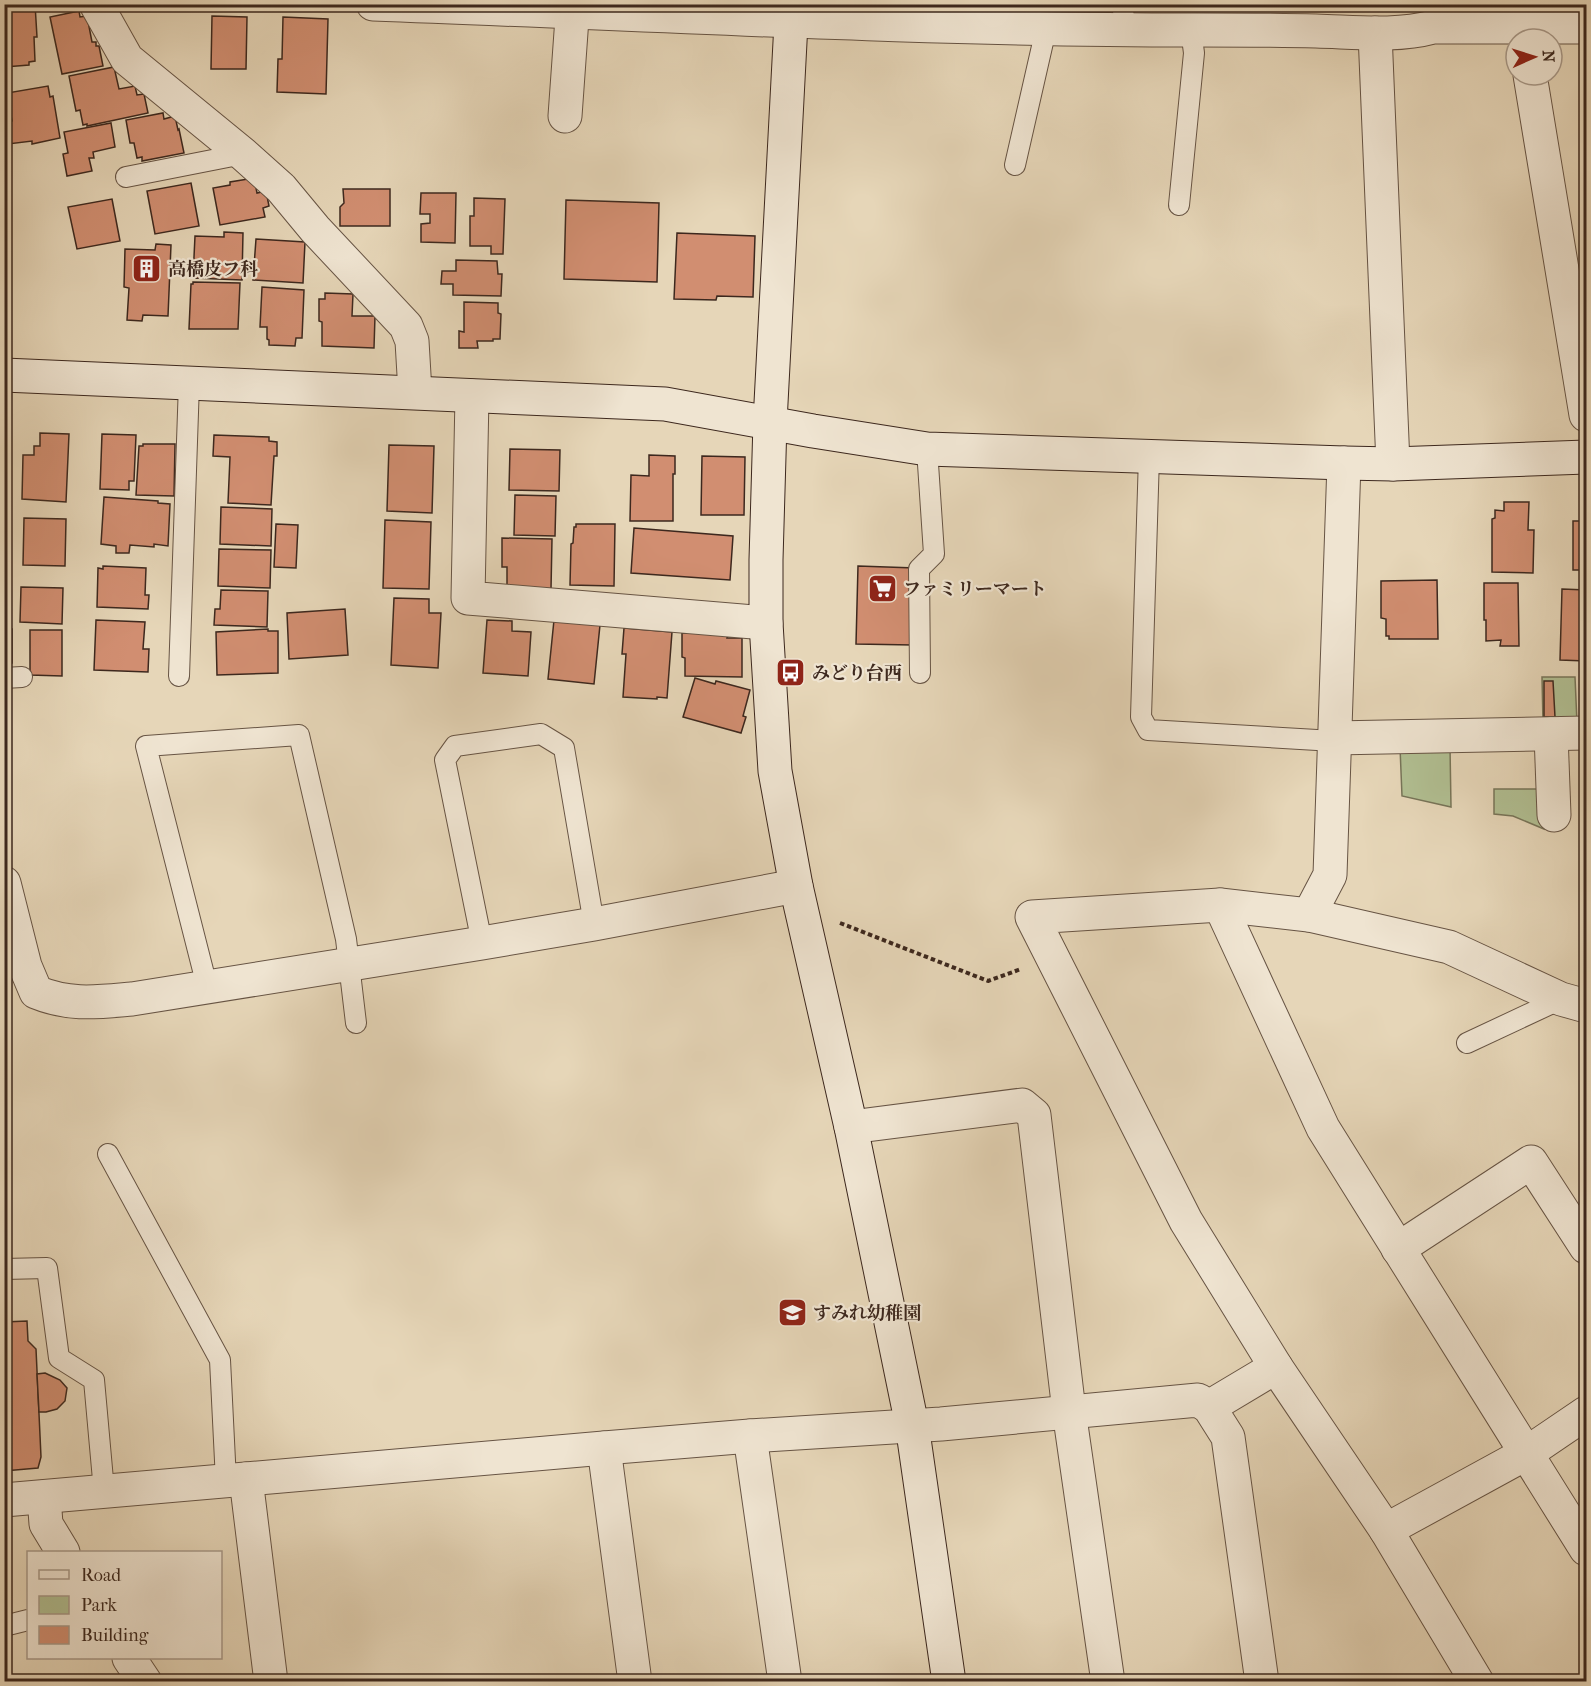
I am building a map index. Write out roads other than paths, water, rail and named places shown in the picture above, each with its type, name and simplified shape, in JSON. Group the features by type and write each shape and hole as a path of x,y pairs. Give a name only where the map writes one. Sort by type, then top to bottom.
{"street":[{"path":"96,4 128,59 243,154 280,188 405,327 412,341 415,392"},
{"path":"373,4 957,15 1046,29 1124,18 1191,30 1302,17 1374,33 1414,32 1433,27 1513,24 1587,27"},
{"path":"566,116 572,8"},
{"path":"792,13 770,422 766,623 775,771 796,886 850,1127 912,1425 949,1682"},
{"path":"1374,33 1393,464"},
{"path":"1532,87 1587,415"},
{"path":"4,375 665,404 927,449 1393,464 1587,457"},
{"path":"472,396 468,598 766,623"},
{"path":"1309,915 1329,875 1344,463"},
{"path":"1334,739 1587,733"},
{"path":"1551,734 1554,814"},
{"path":"4,884 25,966 36,992 53,999 90,1003 132,999 482,943 796,886"},
{"path":"1220,906 1323,1128 1587,1549"},
{"path":"1477,1682 1386,1530 1276,1367 1186,1221 1032,917 1220,906 1309,915 1449,947 1574,1002"},
{"path":"850,1127 1022,1105 1034,1115 1070,1411 1108,1682"},
{"path":"1398,1249 1531,1162 1587,1247"},
{"path":"1209,1407 1276,1367"},
{"path":"4,1500 750,1436 941,1424 1198,1400 1209,1407 1228,1437 1262,1682"},
{"path":"1386,1530 1527,1453 1587,1413"},
{"path":"750,1436 785,1682"},
{"path":"604,1448 635,1682"},
{"path":"236,1480 270,1682"},
{"path":"44,1497 46,1524 62,1551"},
{"path":"130,1659 145,1682"}],"lane":[{"path":"1015,165 1046,29"},
{"path":"1179,205 1194,52 1191,30"},
{"path":"126,177 243,154"},
{"path":"179,676 189,383"},
{"path":"920,673 919,569 934,554 927,449"},
{"path":"1149,456 1141,717 1148,730 1334,739"},
{"path":"482,943 445,760 455,746 541,734 564,748 594,924"},
{"path":"207,986 146,746 298,735 346,939 356,1023"},
{"path":"1467,1043 1574,1002"},
{"path":"108,1154 220,1360 236,1480"},
{"path":"4,1269 47,1268 59,1358 94,1380 104,1491"},
{"path":"4,1626 27,1620"}],"place":[{"name":"高橋皮フ科","path":"147,269"},
{"name":"ファミリーマート","path":"882,589"},
{"name":"みどり台西","path":"791,673"},
{"name":"すみれ幼稚園","path":"792,1313"}]}
